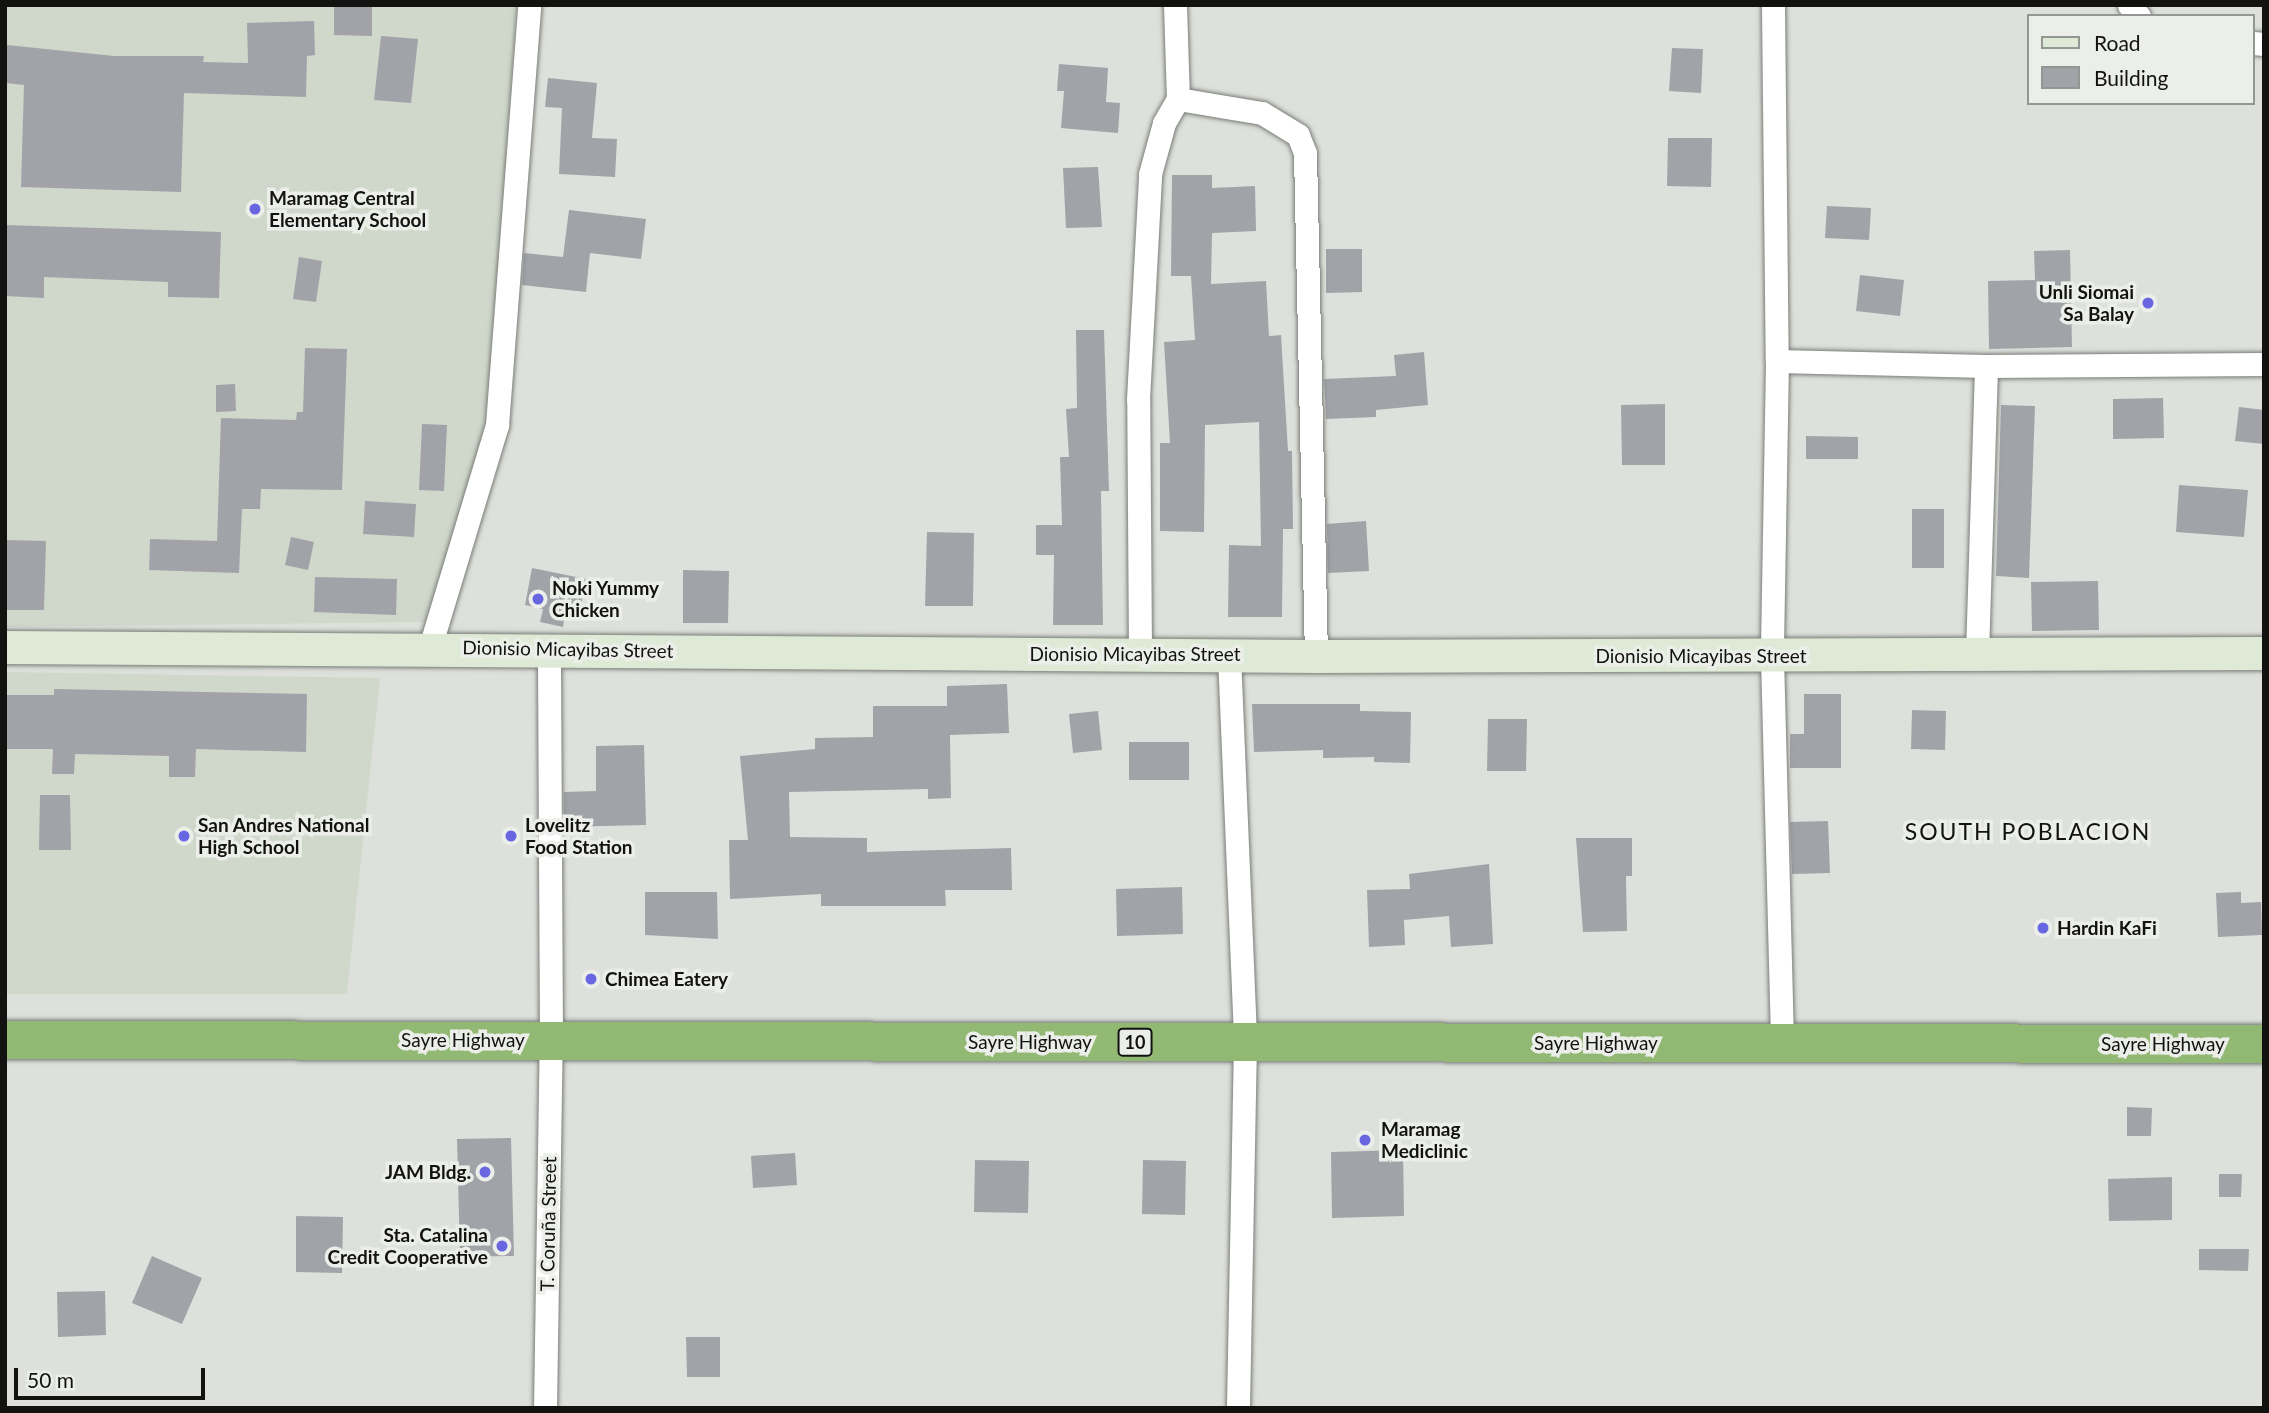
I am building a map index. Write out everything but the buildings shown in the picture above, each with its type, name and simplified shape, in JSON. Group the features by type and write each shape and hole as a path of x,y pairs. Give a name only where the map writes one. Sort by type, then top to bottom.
{"highway":[{"name":"Sayre Highway","path":"5,1040 2264,1044"}],"street":[{"path":"430,647 497,425 529,5"},
{"path":"1140,654 1136,475 1150,174 1164,123 1178,99 1175,5"},
{"path":"1773,5 1777,361 1772,657 1782,1044"},
{"path":"1178,99 1262,113 1298,135 1305,153 1316,656"},
{"path":"1777,361 1986,366 2264,364"},
{"path":"1977,654 1986,366"},
{"name":"Dionisio Micayibas Street","path":"5,647 430,647 1316,656 1772,657 2264,653"},
{"name":"T. Coruña Street","path":"545,1408 551,1040 549,650"},
{"path":"1229,654 1245,1042 1238,1408"}],"shaded area":[{"name":"Maramag Central Elementary School","path":"5,5 516,5 493,413 426,622 5,627"},
{"name":"San Andres National High School","path":"5,672 380,678 347,994 5,994"}],"place":[{"name":"Maramag Central Elementary School","path":"255,209"},
{"name":"Unli Siomai Sa Balay","path":"2148,303"},
{"name":"Noki Yummy Chicken","path":"538,599"},
{"name":"San Andres National High School","path":"184,836"},
{"name":"Lovelitz Food Station","path":"511,836"},
{"name":"Hardin KaFi","path":"2043,928"},
{"name":"Chimea Eatery","path":"591,979"},
{"name":"Maramag Mediclinic","path":"1365,1140"},
{"name":"JAM Bldg.","path":"485,1172"},
{"name":"Sta. Catalina Credit Cooperative","path":"502,1246"}],"district":[{"name":"SOUTH POBLACION","path":"2028,831"}]}
